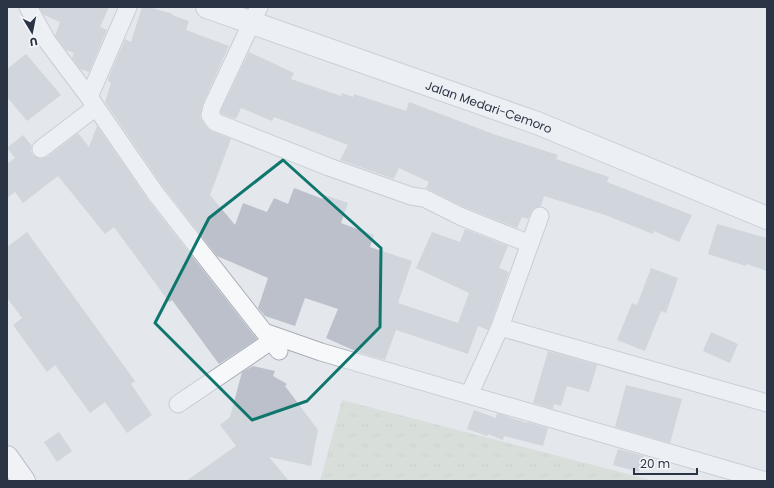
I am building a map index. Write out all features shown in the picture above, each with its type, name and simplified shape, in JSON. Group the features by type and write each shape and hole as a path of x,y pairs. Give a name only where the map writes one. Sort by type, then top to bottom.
{"highway":[{"path":"7,457 24,481"}],"street":[{"path":"28,7 47,41 92,102 156,194 272,341 321,352 766,481"},
{"path":"41,150 92,102 128,7"},
{"name":"Jalan Medari-Cemoro","path":"207,7 255,15 537,123 767,218"},
{"path":"255,15 212,107 210,114 215,122 329,167 411,196 424,198 462,218 530,244"},
{"path":"469,396 500,327 540,216"},
{"path":"500,327 767,404"},
{"path":"178,404 272,341"}],"highlighted area":[{"path":"283,160 381,248 380,327 307,401 252,420 155,323 209,218"}],"green space":[{"path":"342,400 655,481 320,481"}],"building":[{"path":"39,7 109,7 100,27 107,30 89,72 80,69 72,58 74,53 66,50 55,36 60,22 44,15"},
{"path":"142,7 149,7 173,14 172,15 189,21 186,30 229,46 203,103 200,117 207,128 211,131 231,139 210,195 235,225 243,203 267,212 274,198 288,204 294,188 323,199 325,195 348,203 341,223 374,235 370,247 412,261 398,303 458,323 469,293 416,268 432,232 460,242 465,229 508,246 499,268 509,272 491,323 488,330 478,326 468,354 396,330 385,360 360,353 326,338 338,309 305,298 295,326 265,316 258,308 268,278 217,256 164,188 105,102 111,83 108,79 125,39 131,42"},
{"path":"249,52 294,73 291,79 341,96 342,93 353,97 354,94 406,111 409,102 496,135 558,155 556,159 609,177 607,182 692,215 679,242 654,231 653,234 605,215 544,196 541,206 533,209 528,219 522,217 517,228 466,208 426,188 429,182 399,168 394,179 340,160 348,145 274,117 272,121 241,108 236,119 221,114 221,110"},
{"path":"26,54 61,95 27,121 7,97 7,69"},
{"path":"97,126 148,200 257,339 219,364 172,300 169,302 114,227 105,234 58,176 23,203 15,192 7,198 7,164 15,158 7,148 23,135 32,146 31,151 33,155 41,159 47,157 78,133 89,147"},
{"path":"717,224 767,238 767,271 708,254"},
{"path":"27,232 135,381 131,384 152,415 127,433 105,402 90,413 55,365 47,372 13,325 22,318 7,298 7,247"},
{"path":"651,268 678,278 666,313 661,311 645,351 617,340 632,303 637,305"},
{"path":"711,332 738,344 730,363 703,351"},
{"path":"548,351 597,365 589,392 567,386 561,406 554,404 553,409 533,403"},
{"path":"253,366 275,371 273,376 287,384 285,386 318,430 311,466 269,457 289,481 186,481 236,446 220,425 230,417 242,372"},
{"path":"626,385 682,399 670,443 615,427"},
{"path":"474,410 496,418 497,413 548,428 543,446 504,436 503,440 488,434 487,436 467,429"},
{"path":"59,432 72,451 57,462 44,442"},
{"path":"618,449 644,456 639,472 613,465"}]}
